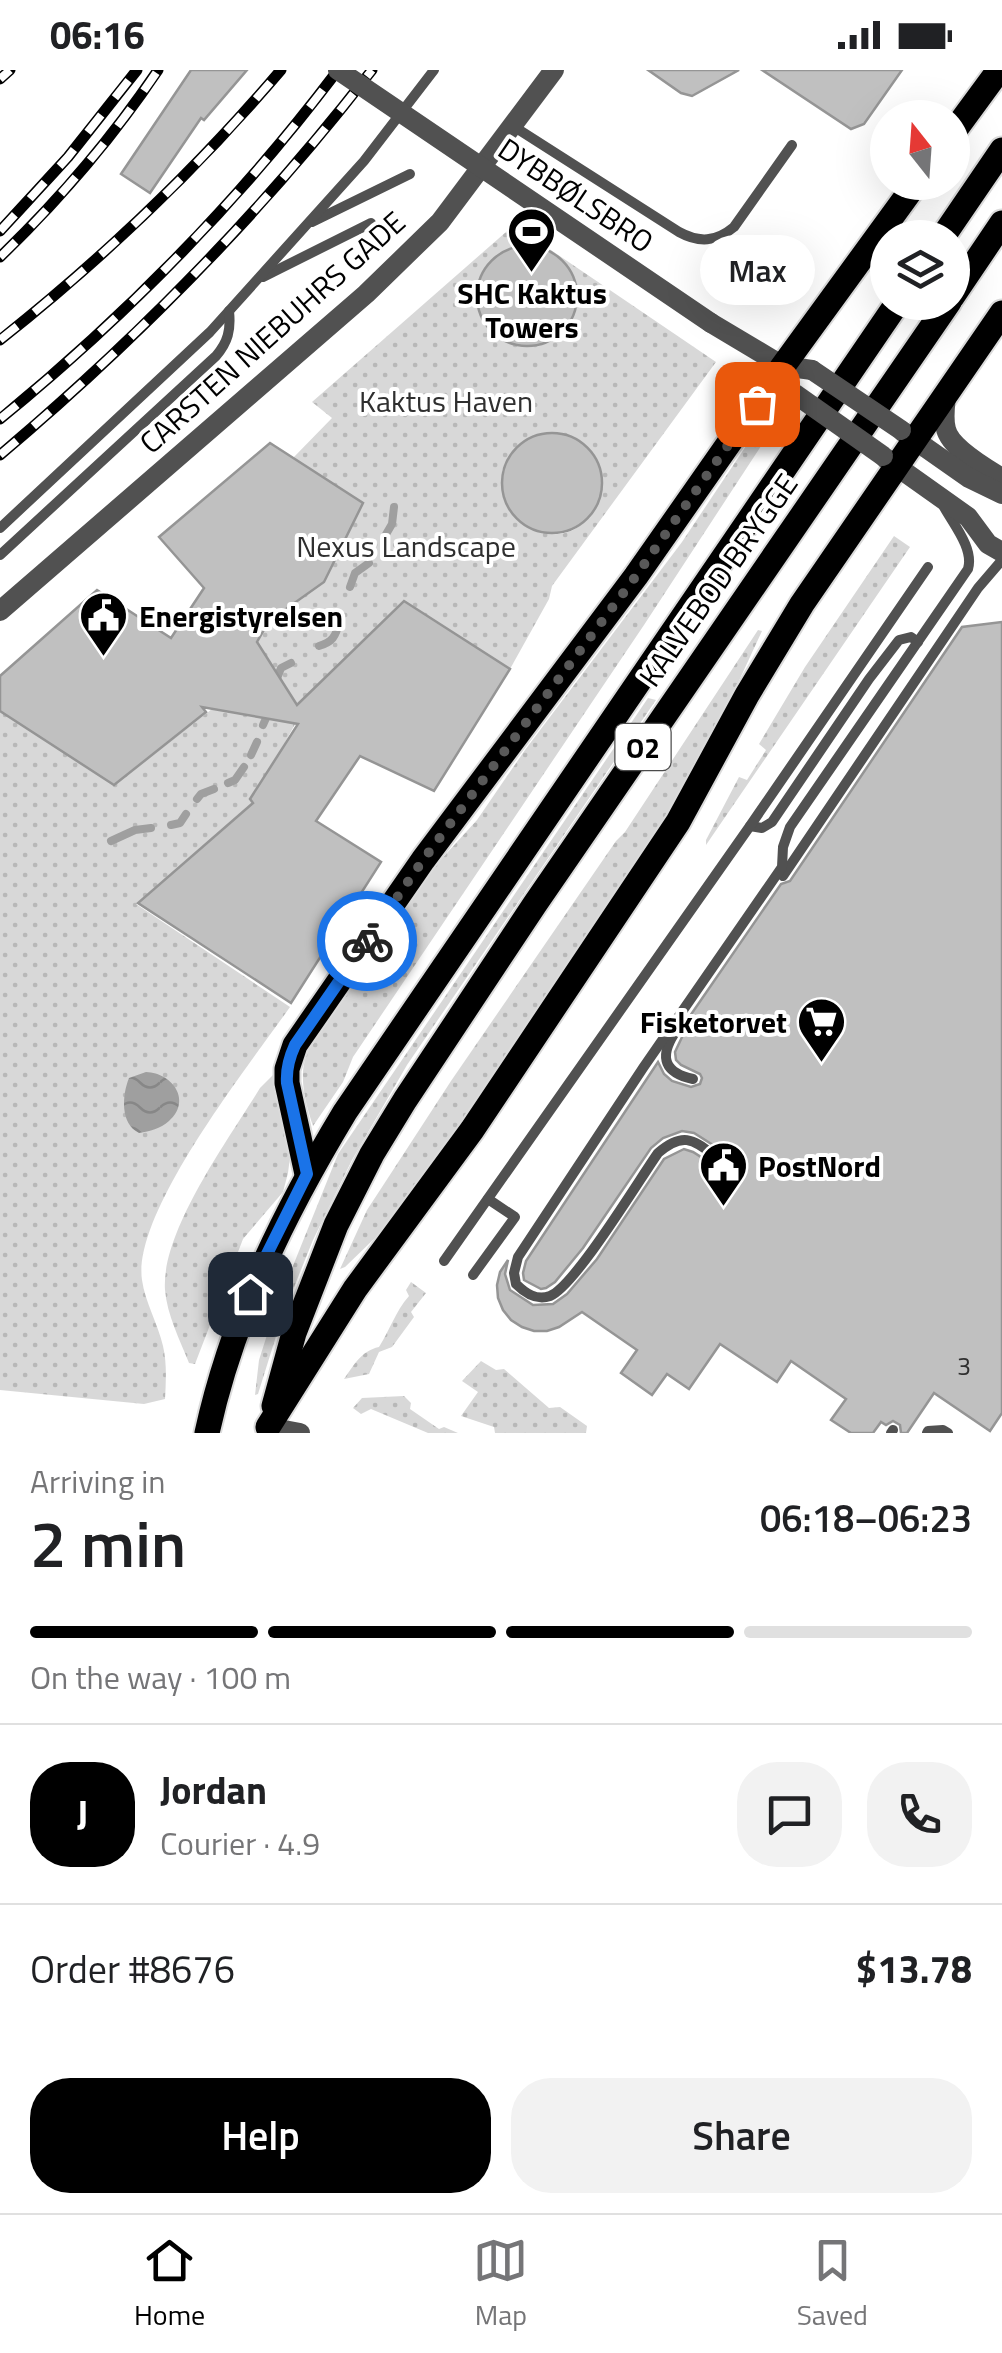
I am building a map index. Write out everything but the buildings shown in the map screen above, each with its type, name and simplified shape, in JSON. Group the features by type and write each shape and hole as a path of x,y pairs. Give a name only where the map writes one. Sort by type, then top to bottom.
{"main road":[{"path":"970,109 999,70"},
{"path":"954,220 1002,150"},
{"path":"307,1174 287,1083 286,1069 295,1045 423,860 636,576 904,200"},
{"name":"KALVEBOD BRYGGE","path":"970,272 1002,224"},
{"path":"268,1430 355,1289 472,1130 678,822 747,695 890,461 946,396 1002,314"},
{"name":"KALVEBOD BRYGGE","path":"307,1174 344,1112 886,320"},
{"name":"KALVEBOD BRYGGE","path":"268,1430 309,1289 349,1198 404,1100 937,320"},
{"name":"O2","path":"208,1433 236,1328 264,1260 307,1174"}],"street":[{"name":"DYBBØLSBRO","path":"338,70 711,324 783,366 812,370 970,478 1002,494"},
{"name":"CARSTEN NIEBUHRS GADE","path":"0,611 366,294 440,222 554,70"},
{"path":"783,366 796,394 937,493 974,523 1002,556"},
{"path":"946,396 948,436 1002,478"},
{"path":"268,1430 300,1433"}],"lane":[{"path":"0,528 210,332 364,161 434,70"},
{"path":"513,126 679,232 701,240 713,239 734,227 792,145"},
{"path":"306,225 410,174"},
{"path":"257,280 371,223"},
{"path":"0,555 216,356 226,344 229,311"},
{"path":"722,1160 684,1138 672,1141 658,1152 563,1286 552,1295 539,1298 526,1294 516,1284 518,1257 782,866 790,827 970,563 968,551 937,493"},
{"path":"693,1078 678,1076 666,1062 670,1039 1002,556"},
{"path":"444,1261 928,567"},
{"path":"750,826 762,828 772,822 899,640 906,637 918,642"},
{"path":"473,1274 515,1216 488,1199"},
{"path":"927,1433 948,1433"}],"green space":[{"path":"514,225 716,362 552,586 549,599 510,669 404,601 311,691 251,804 136,904 290,1007 197,1139 155,1217 144,1251 142,1280 164,1352 165,1399 144,1404 0,1390 0,711 114,785 212,709 235,685 269,621 324,582 363,503 293,458 332,418 312,402","holes":["519,247 544,252 565,264 577,285 578,297 575,311 561,333 527,346 503,340 492,332 481,316 478,297 481,277 492,261","543,434 566,436 583,443 595,458 601,476 596,505 578,527 556,534 534,529 516,514 504,495 502,472 514,451"]},
{"path":"770,410 780,417 353,1057 343,1082 313,1126 303,1078 309,1049 435,866 477,820 682,542"},
{"path":"894,536 910,547 706,845 739,777 747,780 766,750 759,744 805,667"},
{"path":"758,630 762,631 725,711 636,867 411,1194 375,1238 340,1269 367,1210 451,1081 625,832"},
{"path":"648,698 656,700 407,1065 352,1160 313,1240 255,1395 259,1360 274,1313 338,1154"},
{"path":"276,1072 291,1149 283,1192 243,1239 195,1364 189,1363 166,1299 167,1266 174,1241 215,1159 260,1088"},
{"path":"411,1282 426,1293 411,1312 414,1317 392,1347 379,1352 369,1374 344,1379 363,1355 379,1347 409,1296 406,1290"},
{"path":"481,1361 496,1370 504,1369 549,1408 560,1407 587,1426 586,1433 495,1433 494,1427 461,1416 478,1392 462,1381"},
{"path":"404,1396 411,1403 410,1409 439,1429 458,1433 428,1433 371,1409 361,1414 353,1408 362,1398"}],"water":[{"path":"146,1072 171,1083 179,1105 166,1124 139,1133 128,1123 125,1092 129,1078"}],"waterway":[{"path":"385,536 392,524 394,507"},
{"path":"350,587 355,573 369,563"},
{"path":"319,646 333,638 339,622"},
{"path":"276,681 281,668 291,663"},
{"path":"263,725 270,709"},
{"path":"251,755 257,742"},
{"path":"228,783 244,767"},
{"path":"197,799 214,789"},
{"path":"171,825 180,823 186,814"},
{"path":"111,841 135,830 151,828"}],"railway":[{"path":"0,79 10,70"},
{"path":"0,231 68,157 137,70"},
{"path":"0,257 84,168 158,70"},
{"path":"0,340 147,212 281,70"},
{"path":"0,419 180,255 262,165 338,70"},
{"path":"0,455 100,366 196,272 287,173 372,70"}],"way so far":[{"path":"367,941 636,576 757,404"}],"place":[{"name":"SHC Kaktus Towers","path":"532,274"},
{"name":"Max","path":"757,404"},
{"name":"Energistyrelsen","path":"104,658"},
{"name":"Fisketorvet","path":"822,1064"},
{"name":"PostNord","path":"723,1208"}],"route":[{"path":"250,1294 307,1174 286,1069 295,1045 367,941"}],"park label":[{"name":"Kaktus Haven","path":"446,401"},
{"name":"Nexus Landscape","path":"406,546"}]}
